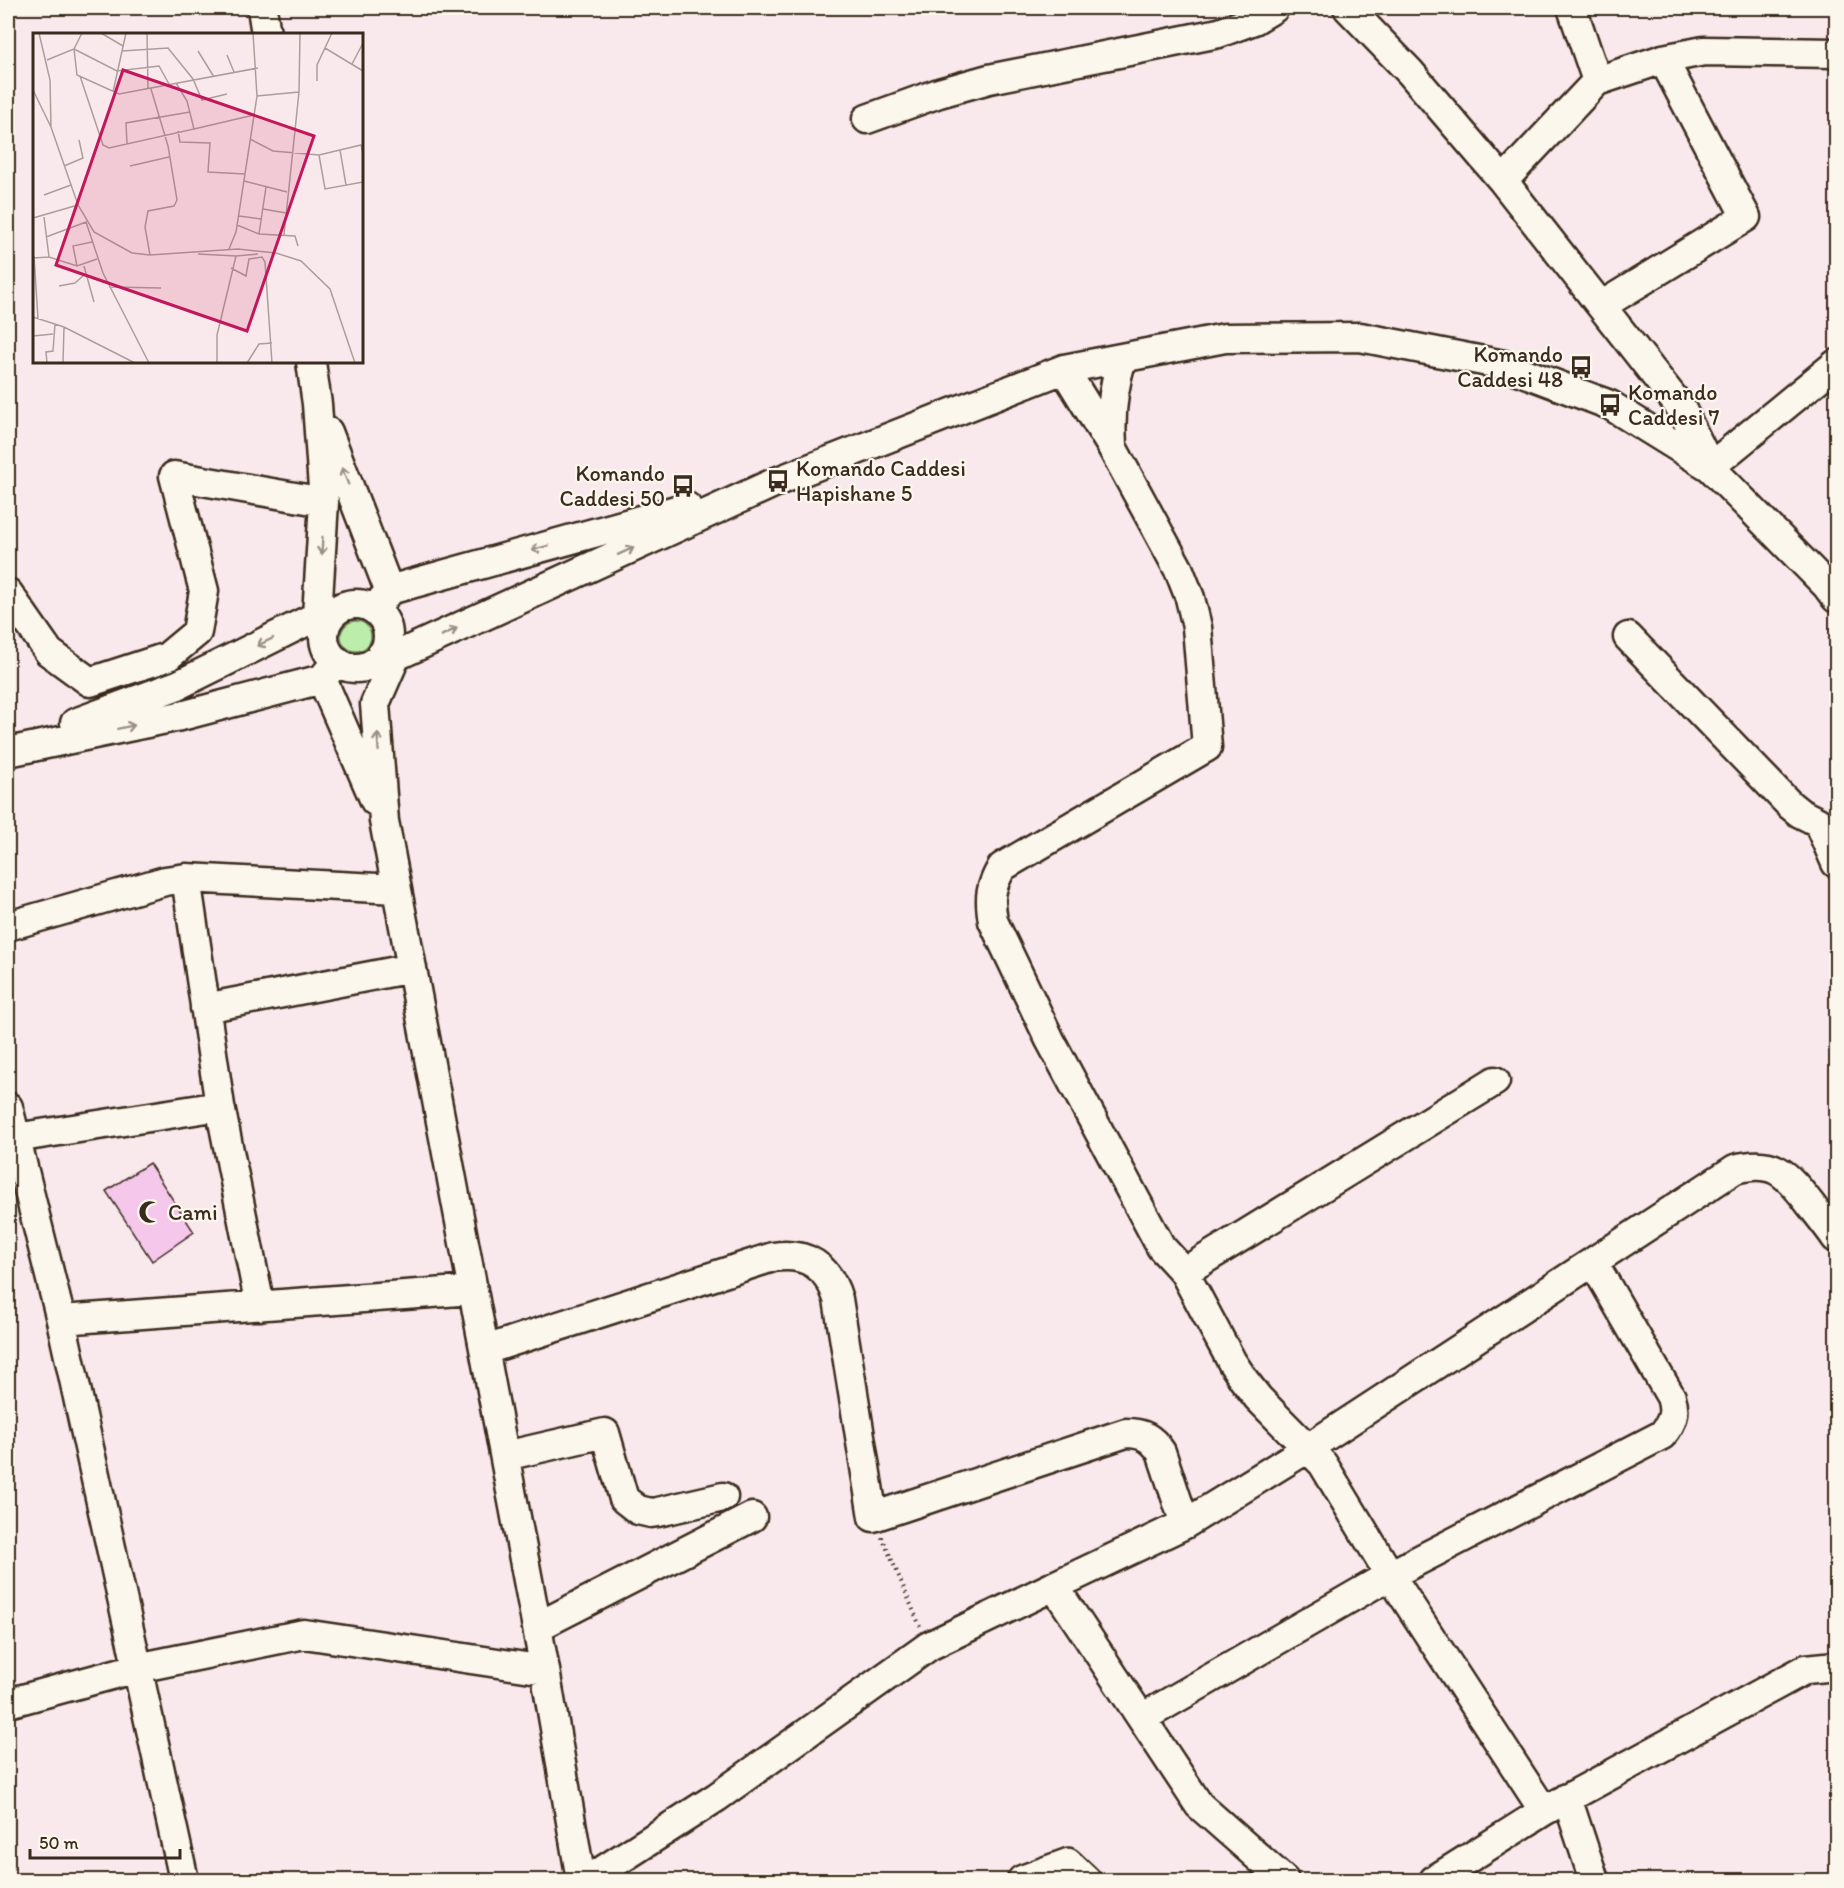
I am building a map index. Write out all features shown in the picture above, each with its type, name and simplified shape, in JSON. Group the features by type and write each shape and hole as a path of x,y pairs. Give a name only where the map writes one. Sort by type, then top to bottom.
{"street":[{"path":"262,8 266,33"},
{"path":"867,119 939,93 989,79 1219,33 1254,20 1274,8"},
{"path":"1348,8 1410,72 1503,181 1681,408 1710,467"},
{"path":"1572,8 1597,81"},
{"path":"1503,181 1597,81 1663,59 1704,51 1836,53"},
{"path":"1601,306 1746,217 1663,59"},
{"path":"8,749 185,715 329,670 365,666 778,481 1064,369 1225,338 1360,337 1504,365 1610,405 1710,467 1833,588"},
{"path":"1112,447 1113,390 1122,358"},
{"path":"311,363 317,404 324,502 323,619 325,645 329,670 384,821"},
{"path":"1710,467 1836,364"},
{"path":"1064,369 1112,447 1179,570 1190,598 1197,627 1207,747 1002,867 992,884 989,900 993,921 1050,1040 1161,1247 1184,1272 1232,1362 1258,1398 1323,1464 1390,1575 1556,1805 1594,1881"},
{"path":"317,404 382,600 382,617 386,626 388,655 375,704 384,821 545,1670 581,1881"},
{"path":"8,593 49,652 90,682 167,657 197,632 204,591 174,476 324,502"},
{"path":"8,749 178,686 323,619 346,605 366,605 778,481"},
{"path":"1628,636 1790,805 1800,813 1827,816 1836,863"},
{"path":"8,926 165,881 186,878 397,889"},
{"path":"186,878 220,1106 260,1306"},
{"path":"206,1008 412,968"},
{"path":"1184,1272 1495,1081"},
{"path":"15,1138 220,1106"},
{"path":"8,1107 61,1320 184,1881"},
{"path":"588,1881 717,1797 929,1646 1185,1524 1308,1448 1735,1169 1749,1165 1763,1166 1777,1169 1789,1177 1836,1238"},
{"path":"485,1350 773,1257 787,1255 803,1257 815,1263 825,1272 834,1286 838,1299 873,1517 1126,1433 1137,1433 1156,1443 1161,1452 1185,1524"},
{"path":"1142,1718 1390,1575 1662,1435 1670,1426 1673,1418 1674,1407 1671,1397 1593,1262"},
{"path":"61,1320 473,1290"},
{"path":"505,1456 605,1433 624,1499 638,1510 658,1512 723,1497"},
{"path":"537,1627 752,1517"},
{"path":"1054,1586 1199,1805 1284,1881"},
{"path":"8,1702 137,1668 304,1634 545,1670"},
{"path":"1434,1881 1556,1805 1806,1669 1836,1666"},
{"path":"1022,1881 1068,1863 1086,1881"}],"path":[{"path":"873,1517 929,1646"}],"green space":[{"path":"356,621 367,625 371,636 367,647 356,651 345,647 341,636 345,625"}],"building":[{"name":"Cami","path":"149,1163 194,1232 152,1261 106,1191"}],"place":[{"name":"Komando Caddesi 48","path":"1581,367"},
{"name":"Komando Caddesi 7","path":"1610,405"},
{"name":"Komando Caddesi Hapishane 5","path":"778,481"},
{"name":"Komando Caddesi 50","path":"683,486"},
{"name":"Cami","path":"150,1212"}]}
